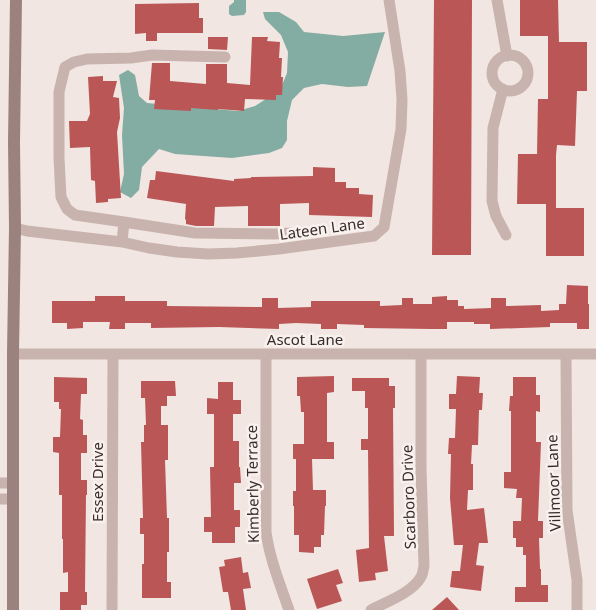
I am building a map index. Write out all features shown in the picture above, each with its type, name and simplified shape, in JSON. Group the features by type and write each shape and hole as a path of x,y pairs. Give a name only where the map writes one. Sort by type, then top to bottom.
{"street":[{"path":"13,610 7,499 13,483 16,0"},
{"name":"Lateen Lane","path":"15,228 122,242 177,252 219,254 279,249 374,236 384,227 402,129 400,71 389,0"},
{"path":"497,0 507,56"},
{"path":"225,56 152,55 131,58 87,59 74,62 65,67 59,92 61,197 67,209 75,216 194,233 290,233"},
{"path":"513,56 523,61 528,72 527,79 519,88 509,91 503,89 494,81 492,75 493,68 501,58 513,56"},
{"path":"503,89 493,128 492,201 496,216 506,235"},
{"path":"122,242 124,222"},
{"path":"219,254 220,234"},
{"name":"Ascot Lane","path":"13,354 596,354"},
{"name":"Essex Drive","path":"112,610 113,354"},
{"name":"Kimberly Terrace","path":"266,354 266,532 272,562 289,610"},
{"name":"Scarboro Drive","path":"371,610 411,588 421,578 424,566 421,469 421,354"},
{"name":"Villmoor Lane","path":"566,355 567,510 577,580 577,610"},
{"path":"0,483 13,483"}],"water":[{"path":"234,0 246,0 246,12 244,15 232,16 229,14 229,6"},
{"path":"263,12 279,12 296,22 304,32 343,36 385,32 367,86 348,87 322,84 304,88 292,100 287,121 287,140 282,148 269,153 232,158 175,154 159,149 142,167 139,190 131,198 120,192 124,174 122,135 124,108 119,75 128,70 135,75 139,96 147,103 238,111 255,106 280,90 287,73 288,52 281,35 265,19"}],"building":[{"path":"434,0 472,0 471,255 432,255"},
{"path":"520,0 558,0 559,42 587,42 587,91 577,91 575,146 557,145 556,155 556,208 584,208 584,256 546,256 546,204 517,204 518,154 537,154 538,99 548,99 548,36 520,36"},
{"path":"199,3 199,18 203,18 203,33 157,33 157,41 146,41 146,33 135,34 135,4"},
{"path":"208,37 228,37 227,50 208,49"},
{"path":"252,37 268,37 267,41 280,42 279,58 282,58 281,77 283,77 282,95 276,95 276,100 245,99 244,111 191,108 191,111 154,109 155,100 149,100 152,63 170,63 170,81 206,84 206,64 227,64 227,83 250,85"},
{"path":"103,76 103,81 117,81 113,97 119,98 120,118 117,132 121,198 108,199 108,202 96,203 95,181 91,180 90,147 70,148 69,121 87,121 90,114 88,77"},
{"path":"313,167 335,168 335,182 346,182 346,188 359,188 359,194 373,195 372,217 309,215 309,203 280,204 280,226 248,226 248,206 215,207 214,226 196,226 186,224 186,204 147,198 150,180 155,180 156,171 234,181 234,179 251,177 313,176"},
{"path":"567,285 588,286 589,329 577,329 577,323 550,323 550,327 490,329 490,324 474,324 474,322 447,322 447,329 364,328 364,325 337,324 337,329 321,329 321,324 296,323 279,324 279,329 219,327 151,328 151,323 125,323 125,329 109,329 110,322 83,322 83,328 67,329 67,323 52,323 52,301 95,301 95,296 125,296 125,301 167,301 167,306 262,307 262,298 278,298 278,308 311,307 311,301 380,301 380,306 402,305 402,298 413,298 413,304 432,304 432,297 447,296 447,300 458,300 458,306 464,306 464,309 491,308 491,298 506,298 506,306 541,305 541,311 559,310 559,304 566,304"},
{"path":"334,376 334,392 327,393 327,442 334,442 334,459 312,459 313,490 326,490 324,535 321,535 321,547 314,547 314,553 299,552 299,535 294,535 293,491 296,491 296,459 293,459 293,444 304,444 304,412 301,412 300,396 297,396 297,377"},
{"path":"457,376 480,377 479,393 483,393 482,410 479,410 478,445 472,445 473,490 468,490 467,510 484,508 488,543 479,543 476,565 484,566 481,591 450,587 452,571 460,571 463,545 454,545 450,498 451,454 448,454 449,438 455,438 456,409 449,409 449,394 456,394"},
{"path":"54,377 87,378 87,394 81,394 80,419 83,420 83,435 87,435 87,453 81,453 81,480 87,480 85,592 87,592 87,605 81,605 81,610 60,610 60,592 68,592 68,572 63,573 62,495 59,495 59,453 53,452 53,437 60,437 61,409 59,409 59,402 54,402"},
{"path":"513,377 536,377 536,395 540,395 540,412 536,411 536,442 541,442 538,521 543,521 543,538 539,538 540,569 541,585 548,585 548,602 515,602 515,587 526,587 526,555 523,555 523,547 516,547 516,538 513,538 513,521 521,521 522,498 516,498 517,489 504,488 504,472 511,472 511,411 509,411 510,396 513,396"},
{"path":"352,378 389,378 389,386 395,386 395,408 393,408 394,536 384,536 388,571 375,573 376,580 359,582 356,550 369,548 368,450 361,450 361,439 368,439 368,408 365,408 365,391 352,391"},
{"path":"141,381 175,381 176,396 167,396 167,406 161,406 161,425 168,425 168,460 165,460 167,518 169,518 167,582 171,582 171,598 142,598 144,534 140,534 140,518 143,518 141,442 144,442 144,425 146,425 145,398 141,398"},
{"path":"218,382 233,382 233,400 241,400 241,414 233,414 233,441 239,441 241,483 234,483 234,510 240,510 240,527 235,527 235,543 212,543 212,532 204,532 204,517 211,517 210,467 214,467 214,414 207,414 207,398 218,399"},
{"path":"241,557 243,573 248,572 251,588 243,589 246,610 231,610 228,592 223,592 219,567 225,566 224,560"},
{"path":"338,569 343,583 336,585 342,601 317,609 307,579"},
{"path":"447,597 459,610 432,610"}]}
